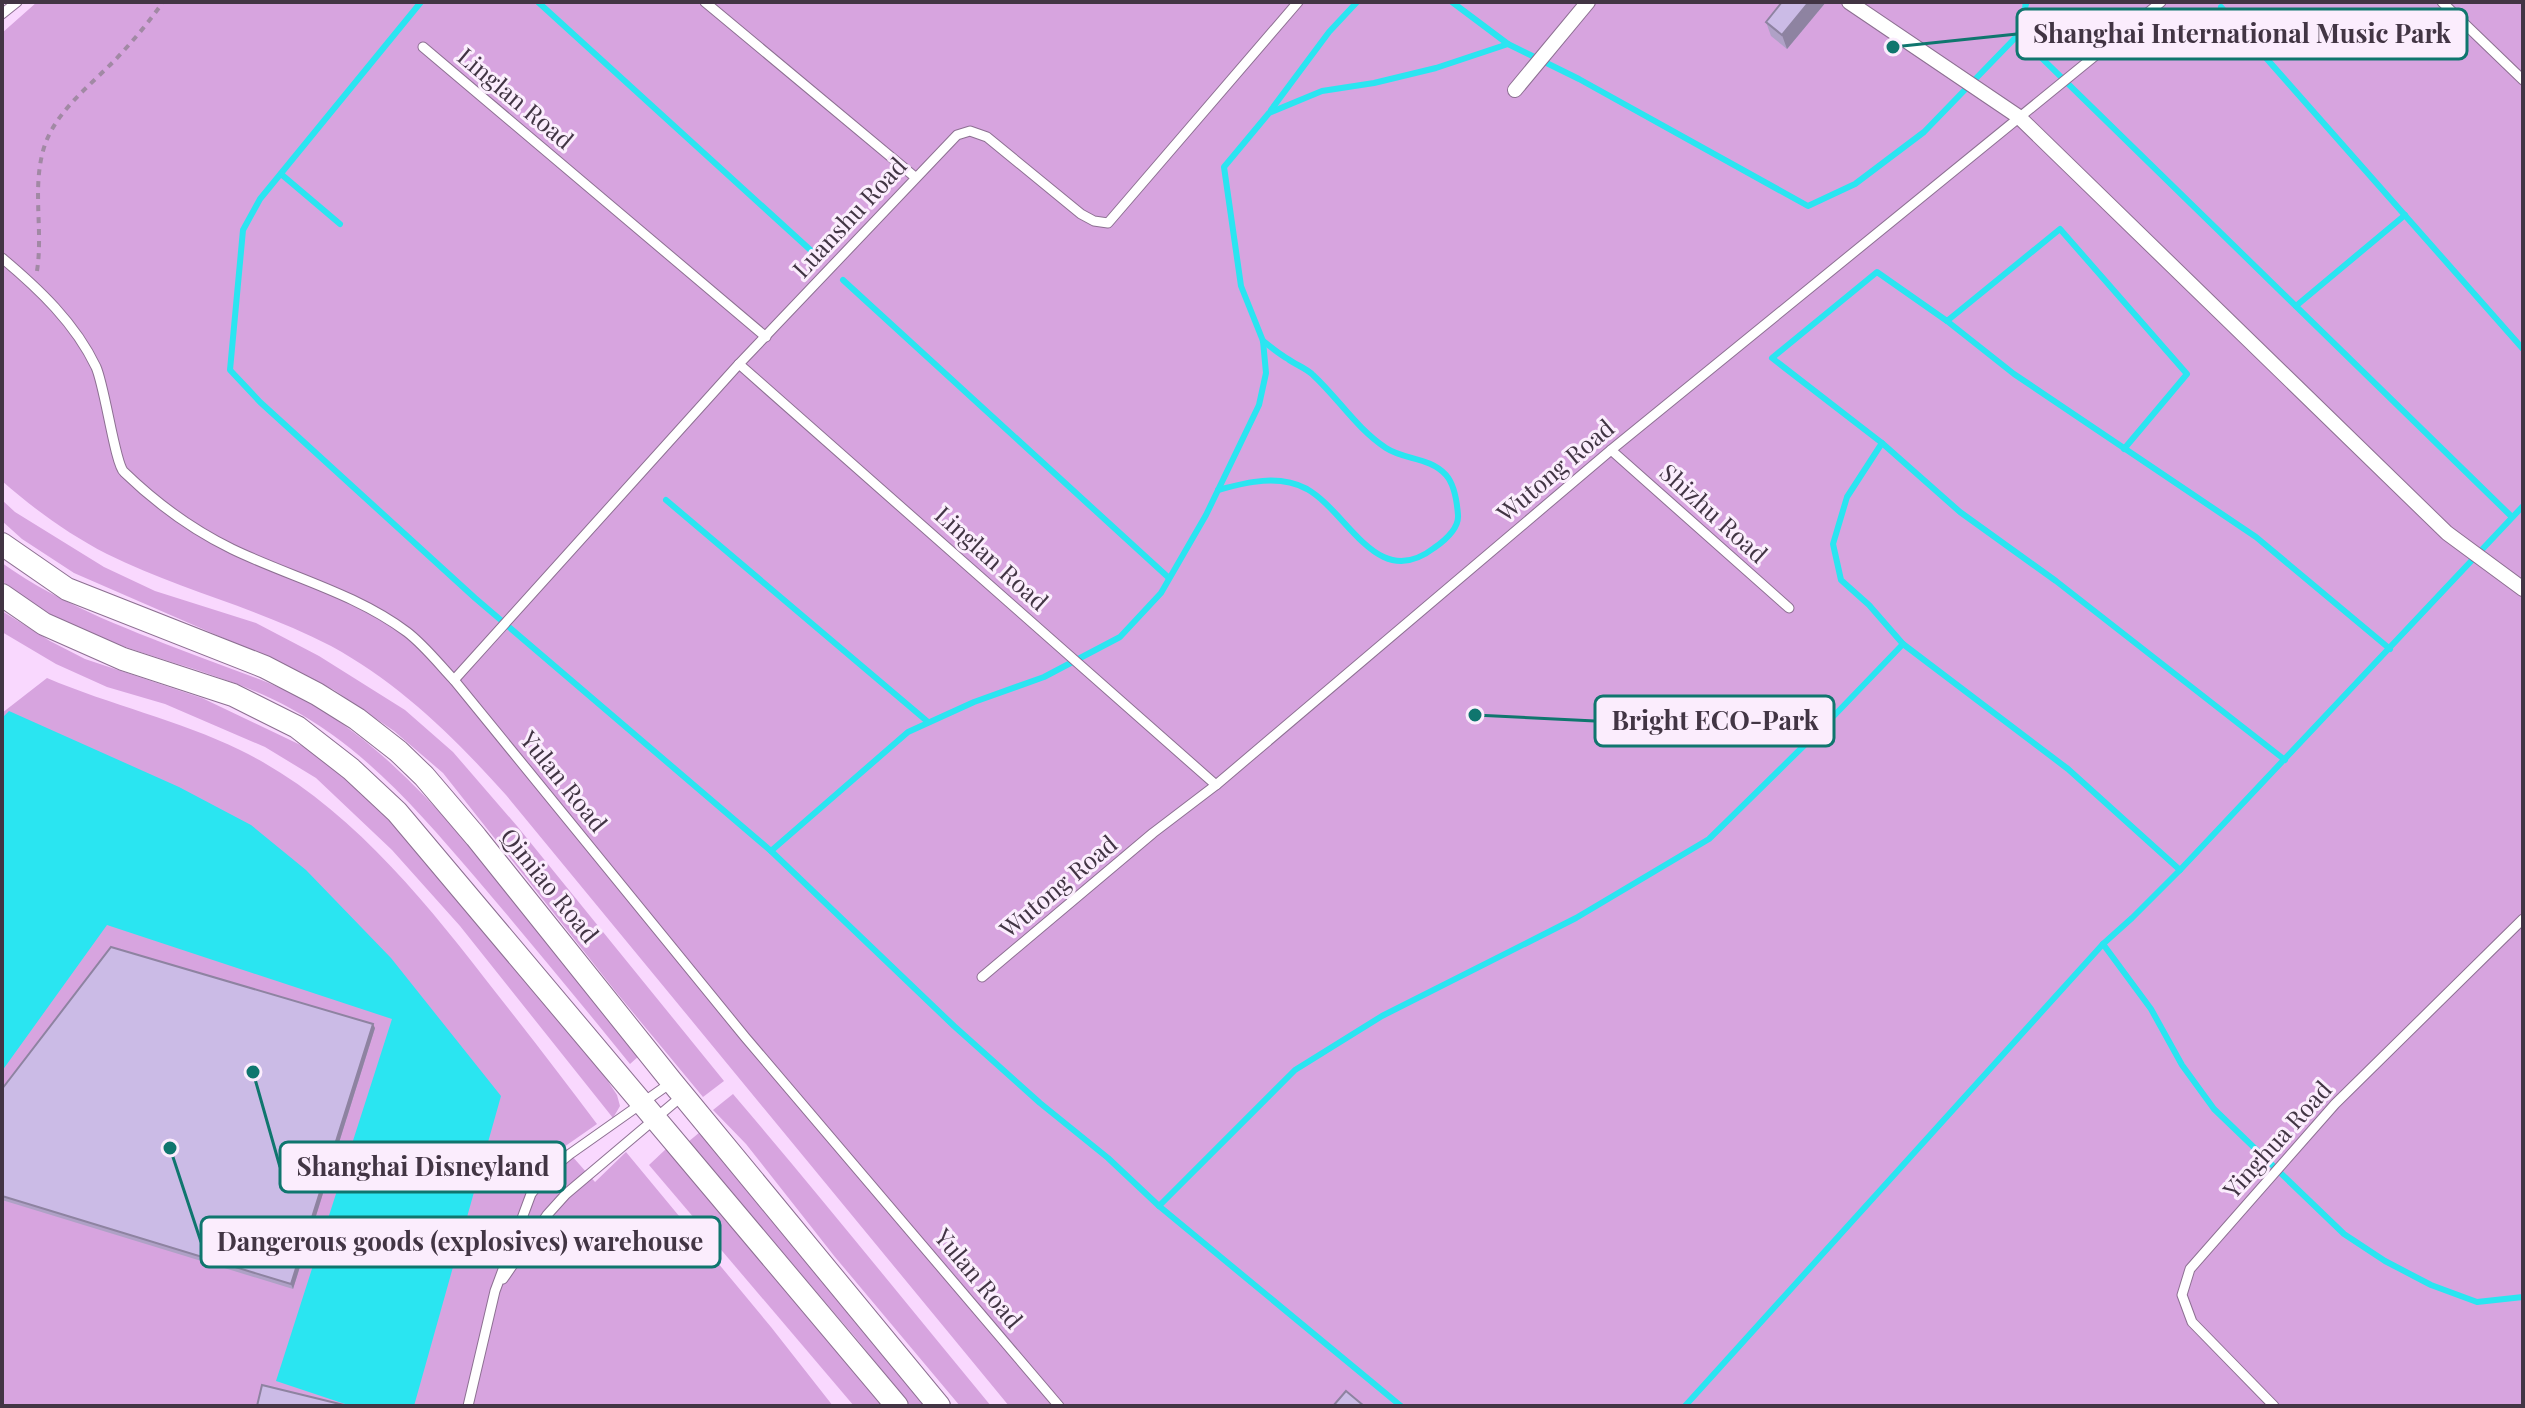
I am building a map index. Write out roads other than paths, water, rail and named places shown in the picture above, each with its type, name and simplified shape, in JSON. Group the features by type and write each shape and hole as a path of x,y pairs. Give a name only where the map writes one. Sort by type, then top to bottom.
{"street":[{"path":"1515,90 1588,2"},
{"path":"1849,2 2019,117 2447,533 2523,589"},
{"name":"Qimiao Road","path":"2,544 67,589 278,674 317,694 357,719 398,751 424,776 476,837 939,1406"},
{"path":"2,595 44,624 123,659 233,695 284,720 351,769 397,812 897,1406"}],"lane":[{"path":"2,14 17,2"},
{"path":"705,2 915,177"},
{"name":"Luanshu Road","path":"454,680 739,364 957,135 970,131 987,137 1081,214 1094,221 1108,223 1298,2"},
{"name":"Wutong Road","path":"982,977 1153,833 1216,785 1611,450 2161,2"},
{"path":"2442,2 2522,78"},
{"name":"Linglan Road","path":"423,47 766,337"},
{"name":"Yulan Road","path":"2,258 35,286 73,328 97,369 120,469 174,514 230,548 352,599 408,633 454,680 745,1037 1059,1406"},
{"name":"Linglan Road","path":"739,364 1216,785"},
{"name":"Shizhu Road","path":"1611,450 1789,608"},
{"name":"Yinghua Road","path":"2274,1406 2192,1322 2182,1295 2190,1269 2335,1104 2523,919"},
{"path":"495,1291 547,1215 650,1111 678,1088"},
{"path":"468,1406 495,1291 531,1194 548,1172 602,1132 650,1111 678,1088"}],"waterway":[{"path":"421,2 260,199 243,230 230,370 260,402 475,598 771,851 954,1026 1040,1103 1108,1158 1159,1206 1295,1070 1382,1016 1576,918 1709,839 1903,644 1869,605 1841,580 1833,544 1847,497 1882,443 1772,358 1877,272 1947,321 2060,229 2187,374 2124,449"},
{"path":"538,2 817,256"},
{"path":"1271,110 1329,32 1357,2"},
{"path":"1452,2 1508,44"},
{"path":"771,851 908,732 974,702 1044,677 1120,637 1161,593 1206,515 1259,405 1266,373 1263,341 1241,286 1224,167 1269,113 1322,91 1374,83 1436,68 1508,44 1579,79 1808,206 1855,184 1924,132 2018,35 2024,2"},
{"path":"2221,7 2523,349"},
{"path":"2018,35 2512,517"},
{"path":"281,174 340,224"},
{"path":"2296,306 2405,215"},
{"path":"843,280 1169,578"},
{"path":"1947,321 2014,374 2256,537 2390,649"},
{"path":"1218,490 1263,481 1296,484 1322,500 1365,544 1380,555 1396,561 1414,559 1434,548 1450,534 1458,520 1452,484 1440,469 1386,448 1366,432 1310,373 1263,341"},
{"path":"1882,443 1960,512 2056,581 2285,760"},
{"path":"666,500 928,722"},
{"path":"1685,1406 2103,944 2180,870 2523,506"},
{"path":"1903,644 2068,769 2180,870"},
{"path":"2103,944 2151,1009 2182,1065 2214,1109 2344,1234 2385,1261 2431,1285 2477,1302 2523,1297"},
{"path":"1159,1206 1401,1406"}],"place":[{"name":"Shanghai International Music Park","path":"1893,47"},
{"name":"Bright ECO-Park","path":"1475,715"},
{"name":"Shanghai Disneyland","path":"253,1072"},
{"name":"Dangerous goods (explosives) warehouse","path":"170,1148"}]}
